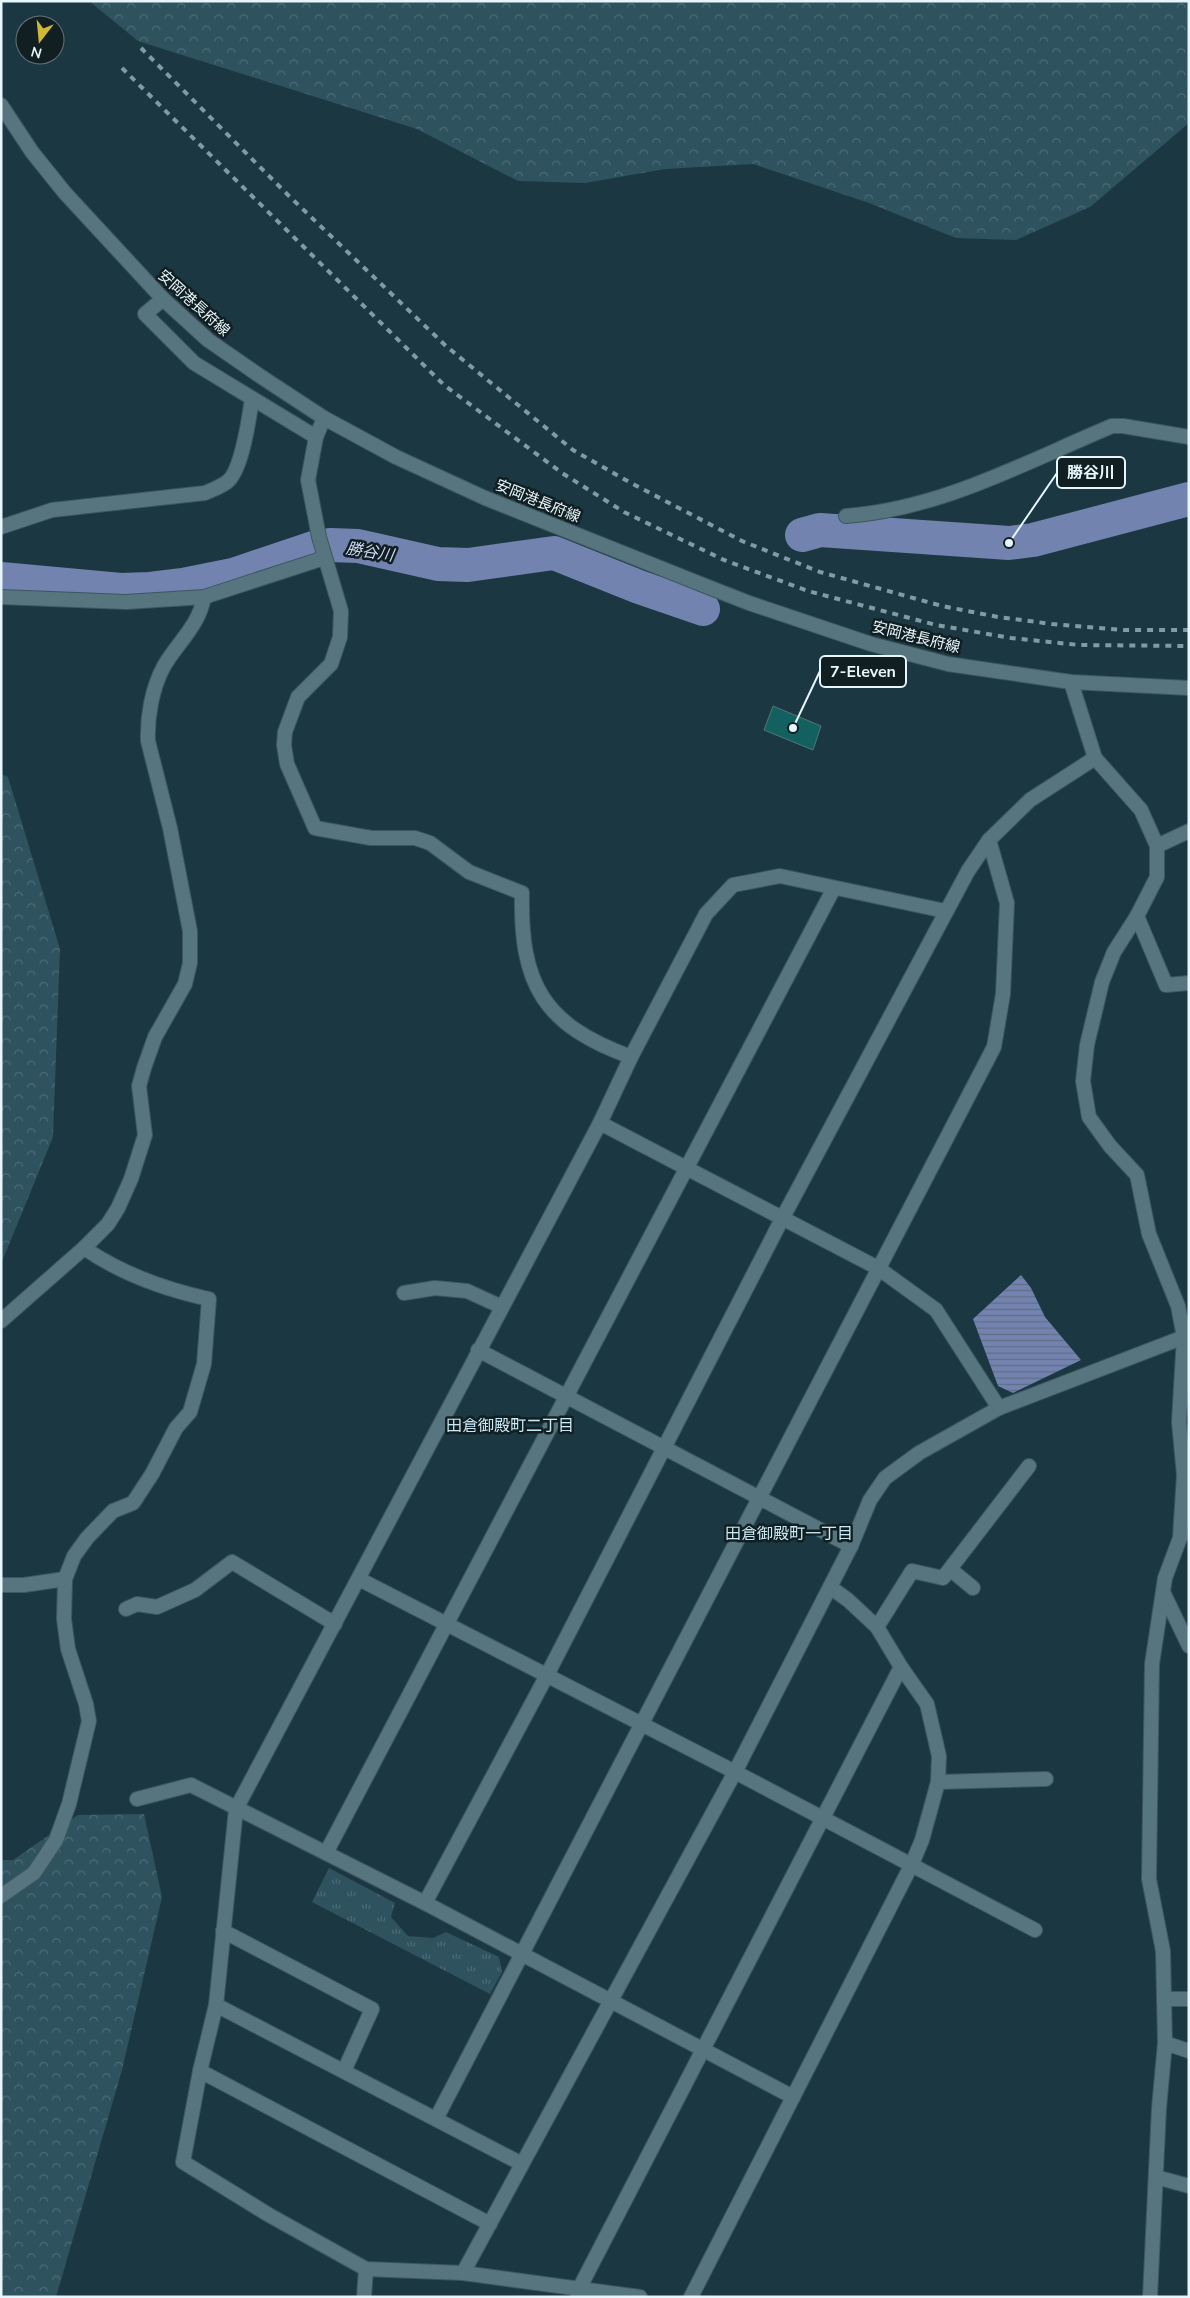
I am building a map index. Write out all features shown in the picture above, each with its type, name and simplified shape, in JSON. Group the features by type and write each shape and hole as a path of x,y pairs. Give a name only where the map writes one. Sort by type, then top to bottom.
{"street":[{"name":"安岡港長府線","path":"1,105 32,152 65,193 163,299 208,340 324,418 396,457 485,498 749,603 910,655 948,664 1071,682 1189,688"},
{"path":"163,299 145,314 194,363 316,437"},
{"path":"1,527 52,510 205,493 228,481 234,472 245,438 252,399"},
{"path":"324,418 316,437 308,480 319,537 341,611 340,637 331,664 298,697 285,732 284,745 287,764 315,828 371,838 415,838 430,843 469,872 522,893 521,929 526,960 534,984 543,1001 559,1018 579,1033 631,1057"},
{"path":"846,516 888,510 974,486 1011,472 1112,426 1123,426 1189,437"},
{"path":"1,597 126,602 166,601 204,597 324,556"},
{"path":"1,1321 84,1248 108,1224 131,1180 145,1135 139,1086 155,1037 185,984 190,963 190,932 170,828 148,741 148,727 153,695 164,667 195,624 202,611 204,597"},
{"path":"1071,682 1095,758 1140,810 1157,846 1157,877 1137,916 1114,952 1102,982 1087,1045 1083,1081 1089,1117 1110,1146 1137,1175 1149,1234 1178,1306 1186,1337 1179,1422 1184,1475 1184,1541 1165,1578 1152,1664 1149,1879 1163,1951 1165,2043 1158,2108 1150,2297"},
{"path":"425,1903 665,1448 782,1219 968,871 989,840 1030,800 1095,758"},
{"path":"1157,846 1189,831"},
{"path":"436,2119 994,1047 1003,994 1007,903 989,840"},
{"path":"640,2297 579,2293 463,2273 366,2269 183,2162 200,2071 216,2005 236,1809 600,1123 631,1057 706,914 733,885 780,876 945,911"},
{"path":"326,1853 448,1625 834,888"},
{"path":"1137,916 1166,985 1189,983"},
{"path":"600,1123 878,1268 936,1310 999,1408"},
{"path":"1,1896 34,1873 56,1840 69,1804 89,1721 86,1704 68,1648 64,1619 65,1579 74,1556 87,1538 113,1511 133,1503 152,1474 176,1428 190,1412 204,1364 209,1299 156,1286 104,1262 84,1248"},
{"path":"404,1294 436,1288 467,1291 502,1307"},
{"path":"463,2273 736,1772 851,1546 870,1500 885,1478 919,1453 999,1408 1186,1337"},
{"path":"478,1350 851,1546"},
{"path":"877,1627 912,1571 943,1578 1029,1466"},
{"path":"126,1609 137,1604 157,1607 195,1590 232,1562 335,1624"},
{"path":"950,1569 973,1588"},
{"path":"1,1585 24,1585 65,1579"},
{"path":"359,1579 736,1772 1035,1930"},
{"path":"691,2297 912,1864 922,1840 938,1782 939,1756 927,1704 901,1667 877,1627 830,1586"},
{"path":"1163,1592 1189,1646"},
{"path":"579,2293 901,1667"},
{"path":"938,1782 1046,1779"},
{"path":"137,1799 191,1785 425,1903 793,2096"},
{"path":"223,1931 372,2009 344,2072"},
{"path":"1164,1999 1189,1999"},
{"path":"216,2005 522,2164"},
{"path":"1165,2043 1189,2051"},
{"path":"200,2071 490,2224"},
{"path":"1156,2177 1189,2186"},
{"path":"364,2297 366,2269"}],"green space":[{"path":"89,1 1189,1 1189,123 1090,207 1016,240 956,238 869,203 753,164 665,169 585,183 518,181 417,129 138,41"},
{"path":"1,774 8,777 60,949 53,1137 1,1264"},
{"path":"144,1814 162,1897 122,2070 56,2297 1,2297 1,1860 13,1860 78,1815"},
{"path":"329,1868 395,1903 391,1917 408,1936 433,1938 446,1932 499,1957 502,1972 490,1994 312,1902"}],"water":[{"path":"1021,1275 1031,1288 1045,1317 1081,1360 1013,1393 998,1386 973,1319"}],"building":[{"path":"773,706 821,726 813,750 764,730"}],"waterway":[{"name":"勝谷川","path":"802,535 820,530 1009,543 1033,540 1189,499"},
{"name":"勝谷川","path":"1,579 121,590 150,589 183,585 233,575 316,547 330,545 358,546 438,564 468,565 554,553 639,587 703,609"}],"railway":[{"path":"141,48 288,195 446,346 573,450 631,483 742,541 820,572 942,606 998,617 1052,624 1124,630 1189,630"},
{"path":"122,68 444,385 562,473 624,512 724,560 808,591 936,625 1011,638 1079,645 1189,646"}],"place":[{"name":"勝谷川","path":"1009,543"},
{"name":"7-Eleven","path":"793,728"}],"district":[{"name":"田倉御殿町二丁目","path":"510,1425"},
{"name":"田倉御殿町一丁目","path":"789,1533"}]}
